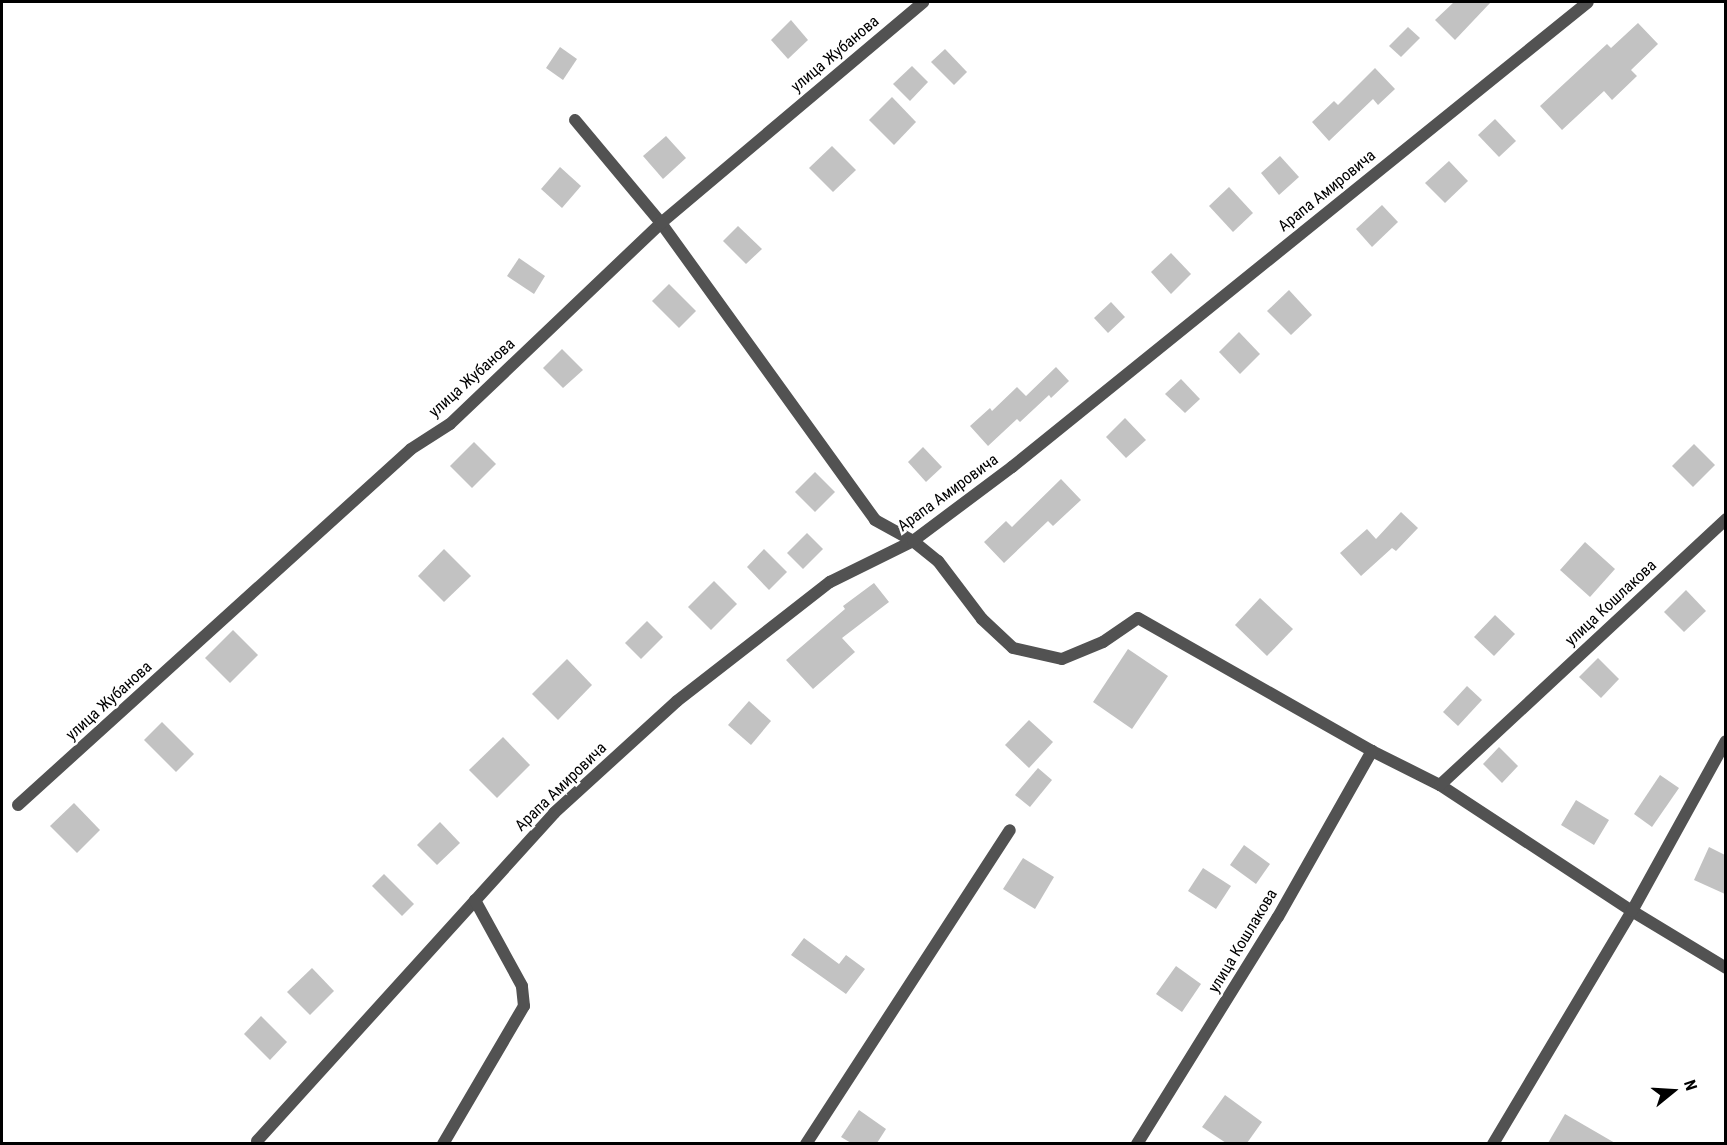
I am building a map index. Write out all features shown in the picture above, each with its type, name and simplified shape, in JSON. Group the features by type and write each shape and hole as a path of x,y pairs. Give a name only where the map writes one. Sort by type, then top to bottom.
{"street":[{"name":"улица Жубанова","path":"18,805 411,449 450,424 661,223 923,2"},
{"name":"Арапа Амировича","path":"257,1142 554,813 678,702 830,582 913,540 1012,467 1588,2"},
{"path":"575,120 661,223 875,520 913,540 938,561 982,619 1013,648 1062,658 1103,642 1138,618 1372,751 1440,785 1632,911 1725,968"},
{"name":"улица Кошлакова","path":"1440,785 1725,519"},
{"path":"1493,1143 1632,911 1725,741"},
{"name":"улица Кошлакова","path":"1137,1143 1278,917 1372,751"},
{"path":"806,1143 1010,830"},
{"path":"443,1143 524,1006 522,986 475,900"}],"building":[{"path":"1454,2 1491,2 1455,40 1435,20"},
{"path":"791,20 808,40 788,59 771,40"},
{"path":"1638,23 1658,44 1631,70 1637,76 1612,100 1604,91 1562,130 1540,106 1607,44 1611,48"},
{"path":"1408,27 1420,38 1401,57 1389,46"},
{"path":"560,47 577,59 563,80 546,68"},
{"path":"945,49 967,72 954,85 931,62"},
{"path":"912,66 928,82 910,101 893,84"},
{"path":"1375,68 1395,89 1378,105 1373,99 1329,141 1312,122 1334,101 1338,105"},
{"path":"892,97 916,122 894,145 869,120"},
{"path":"1495,119 1516,141 1499,157 1478,135"},
{"path":"666,136 686,158 663,179 643,156"},
{"path":"832,146 856,170 833,192 809,168"},
{"path":"1280,156 1299,177 1279,195 1261,173"},
{"path":"1449,161 1468,181 1445,203 1425,183"},
{"path":"560,167 581,186 562,208 541,189"},
{"path":"1229,187 1253,213 1233,232 1209,206"},
{"path":"1382,205 1398,222 1372,247 1356,229"},
{"path":"738,226 762,249 746,264 723,241"},
{"path":"1171,253 1191,274 1171,294 1151,272"},
{"path":"519,258 545,276 534,294 507,276"},
{"path":"669,284 696,311 679,328 652,301"},
{"path":"1289,290 1312,315 1291,335 1267,311"},
{"path":"1111,302 1125,317 1108,333 1094,318"},
{"path":"1239,332 1260,354 1240,374 1219,352"},
{"path":"562,349 583,370 563,388 543,368"},
{"path":"1056,367 1069,381 1051,398 1049,395 1020,422 1017,419 988,446 970,426 990,408 992,411 1017,387 1026,396"},
{"path":"1181,379 1200,399 1185,413 1165,394"},
{"path":"1125,418 1146,440 1126,458 1106,437"},
{"path":"474,442 496,464 472,488 450,466"},
{"path":"1694,444 1715,465 1693,487 1672,466"},
{"path":"923,447 942,467 926,482 908,462"},
{"path":"815,472 835,492 815,512 795,492"},
{"path":"1061,479 1081,500 1053,526 1048,521 1004,563 984,542 1006,521 1012,527"},
{"path":"1401,512 1418,528 1396,551 1392,548 1361,576 1340,553 1367,529 1376,539"},
{"path":"807,533 823,549 803,569 787,553"},
{"path":"1585,542 1615,569 1590,597 1560,570"},
{"path":"444,549 471,576 444,602 418,576"},
{"path":"764,549 787,572 769,590 747,567"},
{"path":"714,581 737,604 711,630 688,607"},
{"path":"874,583 889,602 842,638 855,652 813,689 786,660 845,609 843,606"},
{"path":"1686,590 1706,611 1684,632 1664,612"},
{"path":"1260,598 1293,629 1267,656 1235,625"},
{"path":"1495,615 1515,634 1494,656 1474,637"},
{"path":"647,621 663,637 641,659 625,643"},
{"path":"233,630 258,655 230,683 205,658"},
{"path":"1128,649 1168,676 1132,729 1093,702"},
{"path":"1598,658 1619,679 1601,698 1579,677"},
{"path":"567,659 592,685 558,720 532,694"},
{"path":"1467,686 1482,700 1458,726 1443,712"},
{"path":"749,701 771,721 751,745 728,725"},
{"path":"1029,720 1053,742 1029,768 1005,745"},
{"path":"162,722 194,754 176,772 144,740"},
{"path":"503,737 530,765 497,798 469,770"},
{"path":"1499,747 1518,766 1502,783 1483,764"},
{"path":"1038,768 1052,780 1030,807 1015,795"},
{"path":"1660,775 1679,788 1652,827 1634,814"},
{"path":"1576,800 1609,820 1594,845 1561,825"},
{"path":"74,803 100,830 77,853 50,826"},
{"path":"440,822 460,843 437,865 417,845"},
{"path":"1244,845 1270,864 1256,884 1230,865"},
{"path":"1709,847 1725,855 1725,894 1694,880"},
{"path":"1023,858 1054,877 1035,909 1003,889"},
{"path":"1203,868 1231,886 1216,909 1188,891"},
{"path":"384,874 414,904 402,916 372,886"},
{"path":"804,938 839,964 846,955 865,969 846,994 791,955"},
{"path":"1176,966 1201,984 1182,1012 1156,994"},
{"path":"312,968 334,991 310,1015 287,992"},
{"path":"261,1016 287,1042 270,1060 244,1034"},
{"path":"1225,1095 1262,1122 1247,1143 1226,1143 1202,1127"},
{"path":"859,1110 886,1129 877,1143 851,1143 841,1137"},
{"path":"1565,1114 1615,1143 1548,1143"}]}
